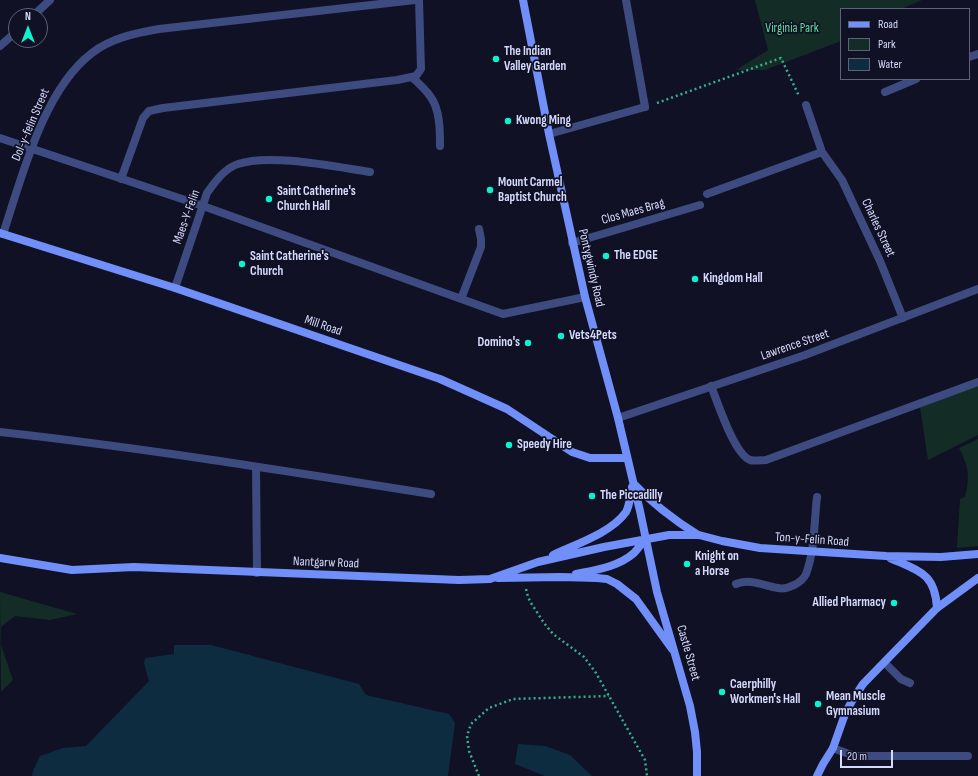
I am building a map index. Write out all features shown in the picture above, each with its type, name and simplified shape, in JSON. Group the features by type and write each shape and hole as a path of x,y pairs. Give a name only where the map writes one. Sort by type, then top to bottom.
{"main road":[{"name":"Pontygwindy Road","path":"523,0 572,243 618,418 646,538"},
{"name":"Mill Road","path":"1,236 175,288 440,379 507,409 572,452 590,458 627,458"},
{"path":"632,483 658,508 699,535"},
{"path":"538,562 595,536 619,519 626,511 629,504 632,483"},
{"name":"Ton-y-Felin Road","path":"646,538 669,535 699,535 760,548 886,556 941,557 978,554"},
{"path":"561,577 596,570 622,562 634,552 646,538"},
{"name":"Nantgarw Road","path":"0,558 72,570 134,567 425,579 490,579 538,562 646,538"},
{"name":"Castle Street","path":"646,538 657,592 690,706 697,752 696,776"},
{"path":"886,556 917,570 931,582 936,594 937,608"},
{"path":"490,579 561,577 597,578 618,584 636,599 676,654"},
{"path":"817,776 822,764 833,748 845,714 853,699 864,684 937,608 978,578"}],"street":[{"path":"42,8 50,0"},
{"name":"Dol-y-felin Street","path":"1,236 32,148 51,103 61,86 75,69 92,53 111,42 134,33 159,28 415,0"},
{"path":"121,179 143,118 149,111 163,108 397,80 416,76 421,69 419,0"},
{"path":"549,134 645,107 626,0"},
{"path":"0,46 8,39"},
{"path":"412,77 431,97 435,106 440,128 440,146"},
{"path":"885,92 914,80"},
{"name":"Charles Street","path":"806,105 822,152 845,186 880,262 903,318"},
{"path":"0,138 203,206 503,314 585,297"},
{"path":"707,194 822,152"},
{"name":"Maes-Y-Felin","path":"175,288 208,193 215,182 225,172 237,164 250,161 283,161 370,172"},
{"name":"Clos Maes Brag","path":"572,243 700,205"},
{"path":"461,299 481,247 479,229"},
{"name":"Lawrence Street","path":"618,418 805,355 978,289"},
{"path":"711,386 729,432 740,453 750,460 766,460 978,382"},
{"path":"0,432 256,466 431,494"},
{"path":"256,466 257,573"},
{"path":"736,584 749,582 780,589 791,588 806,575 812,552 816,497"},
{"path":"885,663 901,679 910,683"},
{"path":"833,748 854,756 968,756"}],"path":[{"path":"645,107 781,58 796,92 806,105"},
{"path":"523,578 528,597 544,623 553,634 584,657 596,673 645,760 648,776"},
{"path":"479,776 469,751 467,736 471,724 489,708 513,699 609,696"}],"green space":[{"name":"Virginia Park","path":"755,0 922,0 903,8 840,8 840,41 765,70 736,70 768,50"},
{"path":"978,385 978,435 928,460 920,407"},
{"path":"978,439 978,546 957,548 960,499 965,497 968,483 967,467 959,448"},
{"path":"0,592 77,614 50,620 15,616 1,627 1,645 13,680 1,692"}],"water":[{"path":"174,645 211,645 359,684 366,695 449,714 455,723 448,776 32,776 40,756 63,748 86,746 149,681 144,663 145,658 174,654"},
{"path":"518,744 545,746 570,755 592,776 545,776 515,764"}],"place":[{"name":"The Indian Valley Garden","path":"496,59"},
{"name":"Kwong Ming","path":"508,121"},
{"name":"Mount Carmel Baptist Church","path":"490,190"},
{"name":"Saint Catherine's Church Hall","path":"269,199"},
{"name":"The EDGE","path":"606,256"},
{"name":"Saint Catherine's Church","path":"242,264"},
{"name":"Kingdom Hall","path":"695,279"},
{"name":"Vets4Pets","path":"561,336"},
{"name":"Domino's","path":"528,343"},
{"name":"Speedy Hire","path":"509,445"},
{"name":"The Piccadilly","path":"592,496"},
{"name":"Knight on a Horse","path":"687,564"},
{"name":"Allied Pharmacy","path":"894,603"},
{"name":"Caerphilly Workmen's Hall","path":"722,692"},
{"name":"Mean Muscle Gymnasium","path":"818,704"}]}
